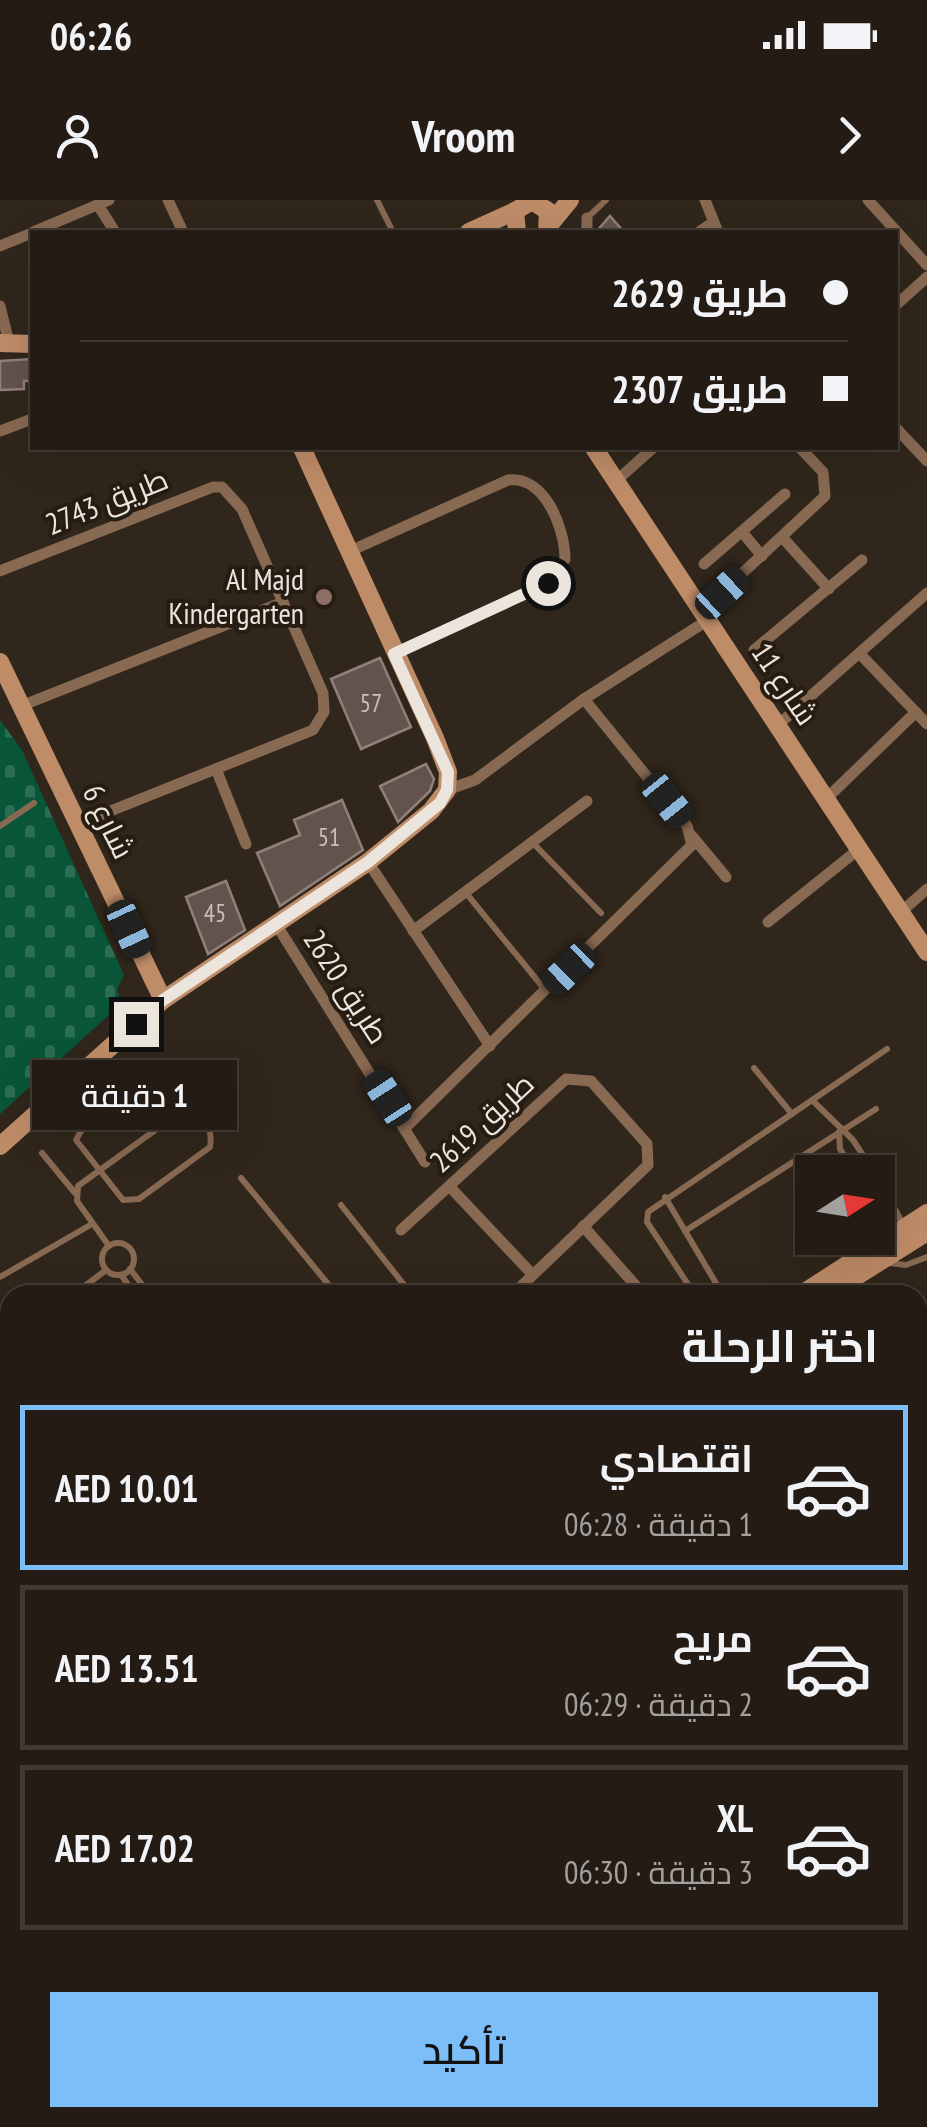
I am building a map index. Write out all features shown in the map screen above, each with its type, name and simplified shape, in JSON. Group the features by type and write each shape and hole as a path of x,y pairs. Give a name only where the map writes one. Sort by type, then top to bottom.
{"street":[{"path":"168,200 181,230"},
{"path":"549,228 570,200"},
{"path":"706,200 715,228"},
{"path":"868,200 895,230"},
{"path":"473,230 515,207 539,201 548,210 549,228"},
{"path":"40,230 103,203 114,230"},
{"path":"587,218 587,230"},
{"path":"898,233 927,265"},
{"path":"0,246 30,234"},
{"path":"898,303 927,277"},
{"path":"0,306 4,343 30,344"},
{"path":"0,431 30,421"},
{"path":"898,429 927,461"},
{"path":"303,450 435,738 448,772 447,790"},
{"name":"شارع 11","path":"595,450 927,952"},
{"path":"616,481 651,450"},
{"path":"0,1146 163,1000 368,862 431,811 447,790 475,780 705,616 822,501 826,490 823,472 802,450"},
{"path":"348,552 508,480 526,483 557,518 565,559 548,583 394,654"},
{"name":"طريق 2743","path":"0,571 213,487 222,488 237,499 323,693 320,722 314,730 78,824"},
{"path":"704,564 786,494"},
{"path":"742,532 762,556"},
{"path":"782,538 829,589"},
{"path":"754,650 862,560"},
{"path":"779,724 927,594"},
{"path":"21,706 284,602"},
{"path":"861,655 927,724"},
{"name":"شارع 6","path":"1,667 163,1000"},
{"path":"584,699 726,878"},
{"path":"826,798 916,712"},
{"path":"216,769 246,844"},
{"path":"414,931 587,801"},
{"path":"406,1127 690,849 692,836"},
{"path":"768,922 859,849"},
{"path":"368,862 490,1046"},
{"path":"900,913 927,889"},
{"name":"طريق 2620","path":"276,924 425,1162"},
{"name":"طريق 2619","path":"401,1230 566,1079 583,1077 647,1144 650,1154 642,1172 521,1285"},
{"path":"450,1187 532,1273"},
{"path":"817,1285 902,1234 927,1212"},
{"path":"583,1226 635,1285"},
{"path":"842,1285 883,1260 902,1234 927,1232"}],"lane":[{"path":"377,200 392,230"},
{"path":"587,218 606,200"},
{"path":"0,826 34,803"},
{"path":"532,842 601,913"},
{"path":"465,892 546,991"},
{"path":"688,1285 647,1222 648,1212 888,1049"},
{"path":"754,1068 792,1114"},
{"path":"175,1084 194,1102 212,1136 204,1154 132,1201 118,1198 97,1171 77,1145 78,1135 142,1086 175,1084"},
{"path":"813,1101 863,1155"},
{"path":"75,1193 97,1171 194,1102"},
{"path":"685,1231 876,1108"},
{"path":"839,1131 844,1155"},
{"path":"42,1153 75,1193 109,1246"},
{"path":"241,1178 329,1285"},
{"path":"665,1197 716,1285"},
{"path":"341,1205 404,1285"},
{"path":"895,1218 902,1234"},
{"path":"0,1277 92,1224"},
{"path":"895,1227 902,1234"},
{"path":"121,1275 130,1269 134,1258 130,1248 120,1243 109,1246 102,1260 106,1270 121,1275 128,1285"},
{"path":"883,1260 906,1266 927,1258"},
{"path":"130,1269 142,1285"},
{"path":"86,1285 106,1270"}],"green space":[{"path":"0,720 22,750 124,975 117,989 121,1004 0,1114"}],"building":[{"path":"610,216 622,230 598,230"},
{"path":"30,359 30,381 24,381 24,389 0,390 0,361"},
{"path":"380,658 411,727 361,749 331,679"},
{"path":"426,764 434,779 430,791 398,822 380,786"},
{"path":"342,800 363,850 280,906 257,853 300,835 294,820"},
{"path":"226,881 245,930 208,954 186,897"}],"place":[{"name":"Al Majd Kindergarten","path":"324,597"}],"route":[{"path":"136,1024 163,1000 368,862 440,803 447,790 448,772 394,654 548,583"}]}
